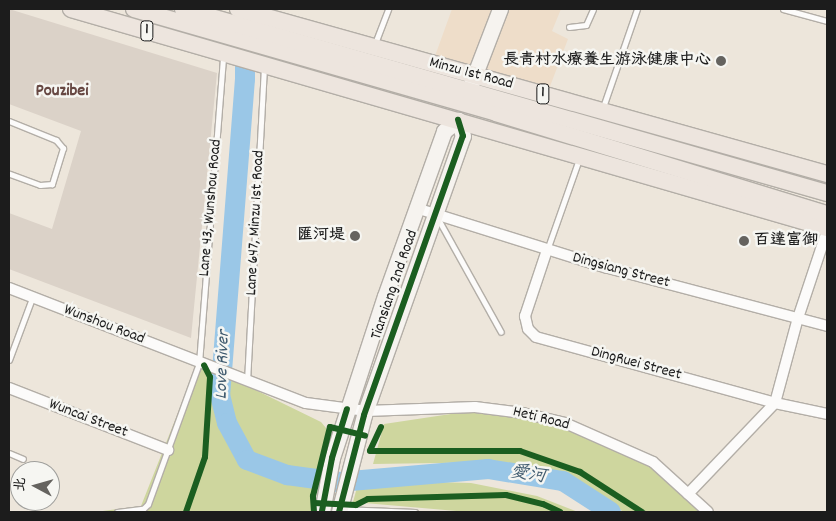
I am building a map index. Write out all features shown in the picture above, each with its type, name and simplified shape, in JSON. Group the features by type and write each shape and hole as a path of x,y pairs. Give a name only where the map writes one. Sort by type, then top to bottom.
{"main road":[{"name":"1","path":"71,9 458,120 827,230"},
{"name":"1","path":"134,9 230,21 258,18"},
{"name":"1","path":"183,9 230,21 272,48"},
{"name":"Minzu 1st Road","path":"258,18 373,47 469,89 827,193"},
{"name":"Minzu 1st Road","path":"258,18 469,89 827,214"},
{"name":"Minzu 1st Road","path":"272,48 469,89 602,110 827,174"},
{"path":"270,66 272,48"}],"street":[{"path":"458,120 500,9"},
{"name":"Tiansiang 2nd Road","path":"323,506 332,458 347,409 416,208 444,131 458,120 463,136 366,411 350,460 340,507"},
{"name":"Dingsiang Street","path":"416,208 547,250 827,326"},
{"path":"688,494 775,403 798,318 827,230"},
{"name":"DingRuei Street","path":"547,250 525,316 528,329 536,337 775,403 827,414"},
{"name":"Wunshou Road","path":"9,288 245,380"},
{"path":"245,380 306,403 347,409"},
{"name":"Wuncai Street","path":"9,388 168,450"},
{"name":"Heti Road","path":"347,409 366,411 444,407 523,412 593,433 653,462 708,512"}],"lane":[{"path":"373,47 388,9"},
{"path":"569,27 586,25 593,9"},
{"path":"602,110 637,9"},
{"path":"783,9 827,21"},
{"name":"Lane 43, Wunshou Road","path":"117,512 143,509 148,504 201,364 223,53"},
{"name":"Lane 647, Minzu 1st Road","path":"245,380 270,66"},
{"path":"9,122 56,140 63,148 52,184 40,185 9,174"},
{"path":"547,250 580,156"},
{"path":"435,214 501,332"},
{"path":"9,360 32,298"},
{"path":"9,453 23,459"},
{"path":"323,506 415,512"}],"shaded area":[{"path":"9,9 217,73 191,338 9,269 9,213 52,229 81,131 9,104"},
{"path":"452,9 561,9 552,31 568,39 549,89 435,56"}],"green space":[{"path":"198,362 321,422 326,428 327,437 312,512 95,512 141,506"},
{"path":"464,412 508,416 554,425 605,444 647,464 701,512 623,512 610,500 548,469 503,462 373,464 384,424"},
{"path":"359,480 471,483 537,496 578,512 468,512 353,502"}],"waterway":[{"name":"Love River","path":"245,41 245,79 220,395 227,423 247,460 287,475 339,482 488,469 563,481 611,512"}],"cycle path":[{"path":"339,512 364,415 463,136 458,120"},
{"path":"186,512 205,457 210,377 204,365"},
{"path":"322,511 332,458 347,409"},
{"path":"314,512 313,496 330,427 365,436"},
{"path":"381,427 370,451 520,451 580,472 642,512"},
{"path":"314,503 356,505 368,499 506,495 543,504 560,512"}],"place":[{"name":"長青村水療養生游泳健康中心","path":"721,61"},
{"name":"匯河堤","path":"355,236"},
{"name":"百達富御","path":"744,241"}],"district":[{"name":"Pouzibei","path":"62,92"}],"water label":[{"name":"愛河","path":"528,476"}]}
